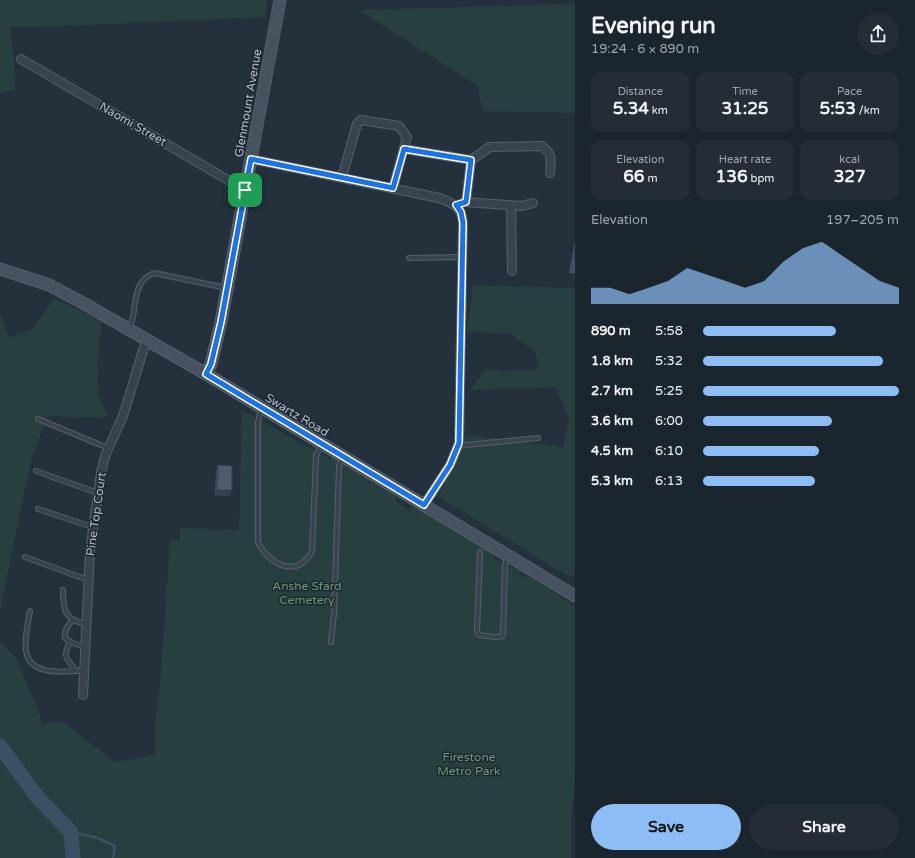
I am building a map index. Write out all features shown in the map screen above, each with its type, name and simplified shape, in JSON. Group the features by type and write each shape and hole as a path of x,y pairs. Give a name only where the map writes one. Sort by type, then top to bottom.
{"street":[{"name":"Glenmount Avenue","path":"206,374 215,351 280,0"},
{"name":"Naomi Street","path":"21,59 245,190"},
{"path":"342,177 357,124 361,120 399,126 407,137 393,188"},
{"path":"404,149 471,160 490,147 541,146 548,150 552,157 550,173"},
{"path":"251,159 439,198 456,205 463,217 459,443 450,465 424,505"},
{"path":"466,202 471,160"},
{"path":"456,205 466,202 522,206 533,203"},
{"path":"512,205 512,271"},
{"name":"Swartz Road","path":"0,268 49,286 83,303 146,341 206,374 575,596"},
{"name":"Pine Top Court","path":"84,695 88,580 92,527 101,472 108,448 123,416 146,341"}],"lane":[{"path":"409,258 463,257"},
{"path":"129,331 133,323 135,299 138,290 143,280 149,275 154,273 227,288"},
{"path":"261,408 258,422 258,542 268,558 284,566 295,566 304,562 312,551 316,456 321,444"},
{"path":"38,419 108,448"},
{"path":"459,443 466,445 538,438"},
{"path":"331,642 334,614 339,466 343,457"},
{"path":"36,471 98,493"},
{"path":"38,509 92,527"},
{"path":"480,552 477,631 479,635 496,637 503,636 504,633 505,565 508,555"},
{"path":"25,557 88,580"},
{"path":"63,590 63,604 67,616 72,621 86,624"},
{"path":"30,611 26,651 31,662 40,669 50,671 85,670"},
{"path":"72,621 65,633 65,638 70,642 86,647"},
{"path":"70,642 66,650 66,657 76,671"}],"green space":[{"path":"0,0 267,0 266,17 10,27 14,61 15,90 0,93"},
{"path":"575,4 575,113 482,111 478,86 359,10"},
{"path":"471,285 575,288 575,573 571,578 439,497 465,435 563,447 569,418 555,387 470,390 486,369 510,371 539,369 535,351 510,334 467,331 472,296"},
{"path":"55,298 102,322 97,358 98,394 108,417 88,418 48,416 32,456 0,610 0,313 9,337 32,329"},
{"name":"Firestone Metro Park","path":"242,410 330,459 334,457 397,496 396,501 410,510 413,506 493,550 493,558 520,571 520,576 535,578 575,607 575,773 571,824 571,858 0,858 0,641 16,658 43,723 63,722 115,762 155,755 155,723 160,686 170,541 179,541 180,528 239,530"}],"water":[{"path":"575,240 575,274 569,273"}],"building":[{"path":"218,465 232,466 232,490 217,490"}],"waterway":[{"path":"0,746 38,798 71,832 73,858"},
{"path":"71,832 98,838 115,846 113,858"}],"route":[{"path":"404,149 471,160 466,202 456,205 463,217 463,290 459,443 456,454 447,471 427,498 424,505 228,389 206,374 211,364 221,322 245,190 251,159 393,188 404,149"}],"park label":[{"name":"Anshe Sfard Cemetery","path":"307,593"}]}
